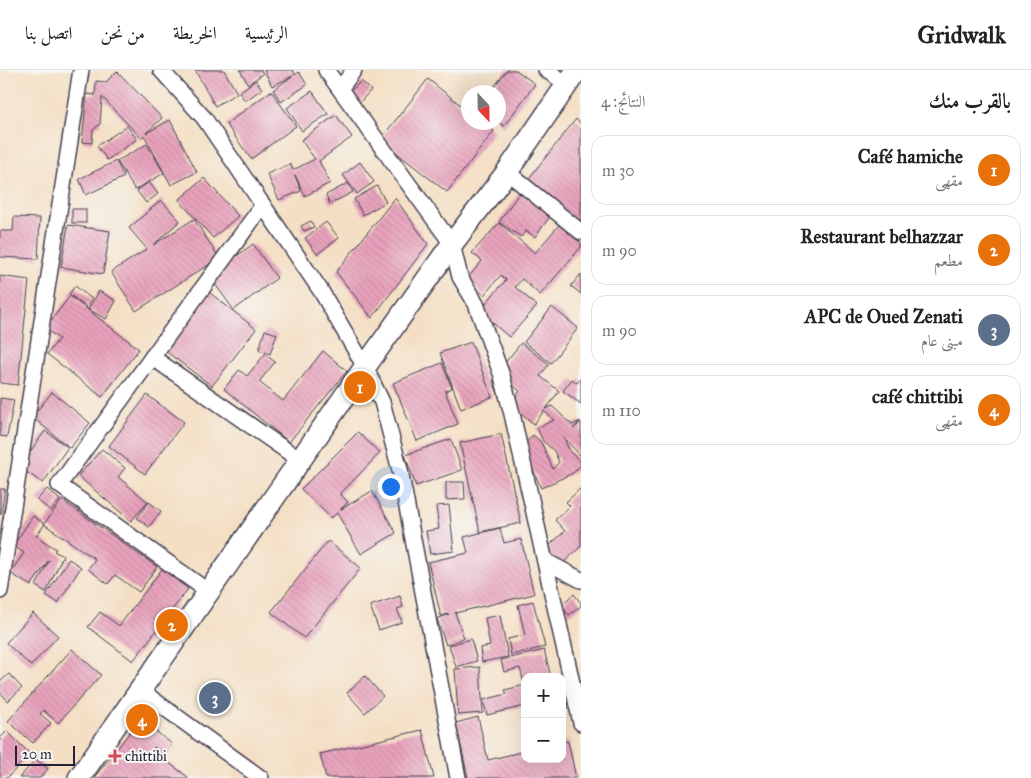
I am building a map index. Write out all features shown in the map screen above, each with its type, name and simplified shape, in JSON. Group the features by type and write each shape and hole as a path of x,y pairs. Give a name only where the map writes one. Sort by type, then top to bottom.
{"street":[{"path":"0,591 81,70"},
{"path":"161,70 204,118 321,291 365,367 382,402 400,470 458,778"},
{"path":"326,70 452,244 460,277 476,304 500,368 512,414 581,723"},
{"path":"340,89 354,70"},
{"path":"79,778 365,367 452,244 507,172 572,77 546,70"},
{"path":"507,172 581,232"},
{"path":"208,592 59,485 263,205"},
{"path":"152,357 300,460"},
{"path":"545,561 581,580"},
{"path":"140,690 261,778"}],"building":[{"path":"195,70 224,70 237,93 215,106"},
{"path":"240,70 261,70 263,74 248,84"},
{"path":"264,70 293,70 295,75 299,72 307,85 281,102 273,90 293,76 272,86"},
{"path":"507,70 516,70 535,84 506,123 506,85 495,85"},
{"path":"117,71 162,118 146,133 170,120 197,172 171,185 144,135 141,138 102,97 100,124 93,130 92,143 82,142 87,94 95,95 96,81 106,82"},
{"path":"428,79 461,105 461,130 494,131 447,192 380,140"},
{"path":"256,80 262,89 245,101 239,92"},
{"path":"361,81 371,90 358,104 348,94"},
{"path":"271,91 296,126 251,159 226,124"},
{"path":"312,91 328,114 302,131 287,108"},
{"path":"336,115 352,137 319,161 330,183 305,196 295,175 301,191 279,200 267,174 290,164 293,170 315,159 301,140"},
{"path":"576,119 581,124 581,225 526,182"},
{"path":"127,126 137,139 107,160 97,146"},
{"path":"147,144 164,173 135,190 117,161"},
{"path":"116,161 124,177 86,195 79,179"},
{"path":"360,162 374,182 357,194 343,175"},
{"path":"204,178 238,216 213,238 179,200"},
{"path":"149,182 158,194 146,203 137,191"},
{"path":"348,183 353,192 330,204 326,195"},
{"path":"377,186 386,202 363,215 354,199"},
{"path":"519,193 551,215 535,237 526,231 521,237 499,222"},
{"path":"395,198 428,244 372,318 336,272"},
{"path":"161,200 180,221 153,245 194,219 219,258 136,311 111,272 147,249 129,228"},
{"path":"72,209 86,209 86,223 72,223"},
{"path":"14,217 40,218 38,259 0,257 0,231 13,231"},
{"path":"311,221 314,227 304,231 301,226"},
{"path":"326,222 339,238 317,254 305,238"},
{"path":"499,223 535,253 559,225 581,243 581,247 540,295 522,279 515,287 537,306 509,337 479,311 506,280 501,275 484,295 466,280 482,261 472,253"},
{"path":"68,225 110,231 103,274 61,267"},
{"path":"253,244 277,278 234,310 209,276"},
{"path":"581,274 581,294 571,286"},
{"path":"0,276 29,280 18,385 0,383"},
{"path":"75,286 92,299 86,307 69,294"},
{"path":"205,289 256,329 212,386 160,347"},
{"path":"99,291 116,301 106,319 88,309"},
{"path":"70,296 139,349 102,397 47,354 59,339 45,328"},
{"path":"552,307 578,328 551,363 524,342"},
{"path":"265,330 277,334 270,354 259,350"},
{"path":"471,342 492,397 461,409 440,353"},
{"path":"521,343 549,364 540,376 559,391 546,409 552,406 572,425 580,421 573,429 581,422 581,456 564,438 570,452 581,462 581,465 573,473 541,488 523,446 533,435 541,442 553,469 559,462 554,451 543,441 537,428 554,420 544,411 534,424 510,404 520,391 505,379 502,404 493,381 503,377 497,373"},
{"path":"323,351 347,371 289,442 224,389 239,370 247,376 265,354 275,362 259,382 283,401"},
{"path":"442,363 452,388 445,391 458,424 417,441 393,383"},
{"path":"581,378 581,404 563,391 572,379 577,383"},
{"path":"52,392 90,423 70,448 32,417"},
{"path":"147,395 184,422 145,474 109,446"},
{"path":"0,398 14,400 7,437 0,436"},
{"path":"45,431 68,447 43,483 19,467"},
{"path":"358,432 380,453 340,494 348,502 340,510 372,491 396,533 361,554 337,513 331,518 301,489"},
{"path":"501,434 521,523 480,532 460,443"},
{"path":"451,439 462,470 416,486 405,455"},
{"path":"102,449 125,468 118,477 148,502 131,521 78,476"},
{"path":"446,482 464,482 465,499 446,500"},
{"path":"581,488 581,546 557,569 541,553 565,531 555,520 570,506 566,502"},
{"path":"0,489 5,489 1,514 0,514"},
{"path":"47,489 60,500 51,511 37,500"},
{"path":"62,500 157,567 139,592 115,575 108,584 88,569 95,559 44,524"},
{"path":"149,502 161,511 149,527 137,518"},
{"path":"449,505 454,551 430,554 426,531 439,529 436,506"},
{"path":"33,516 45,524 36,536 63,556 46,592 36,586 49,560 31,586 10,573 24,553 13,546"},
{"path":"500,528 504,543 521,539 534,594 455,613 464,638 446,645 437,619 449,614 441,616 428,562 468,553 464,537"},
{"path":"328,541 361,568 304,638 271,612"},
{"path":"69,559 81,567 58,603 46,595"},
{"path":"162,569 188,589 133,661 88,627 100,612 119,626"},
{"path":"574,594 581,603 581,606 569,615 561,605"},
{"path":"400,596 403,607 397,609 402,622 379,630 370,606"},
{"path":"533,601 545,647 511,655 508,639 525,635 518,605"},
{"path":"33,613 58,636 31,666 6,643"},
{"path":"500,615 508,657 482,662 480,648 490,646 485,618"},
{"path":"471,639 477,661 456,667 449,645"},
{"path":"72,649 101,675 58,723 43,710 40,714 51,723 33,743 8,721"},
{"path":"544,650 550,673 521,673 520,668 504,672 501,660"},
{"path":"480,667 483,713 458,715 455,669"},
{"path":"9,674 22,688 8,701 0,692 0,682"},
{"path":"365,676 383,696 365,713 347,693"},
{"path":"521,686 521,707 487,715 483,700 507,694 505,690"},
{"path":"478,717 488,760 521,752 521,763 566,763 566,741 568,741 576,778 468,778 456,723"},
{"path":"140,719 172,744 164,755 154,747 152,750 189,778 94,778"},
{"path":"422,730 434,778 326,778 320,754"},
{"path":"7,731 30,754 7,778 0,778 0,738"},
{"path":"36,759 48,769 40,778 19,778"}],"place":[{"name":"Café hamiche","path":"360,387"},
{"name":"Restaurant belhazzar","path":"172,625"},
{"name":"APC de Oued Zenati","path":"215,698"},
{"name":"café chittibi","path":"142,720"},
{"name":"chittibi","path":"115,756"}]}
